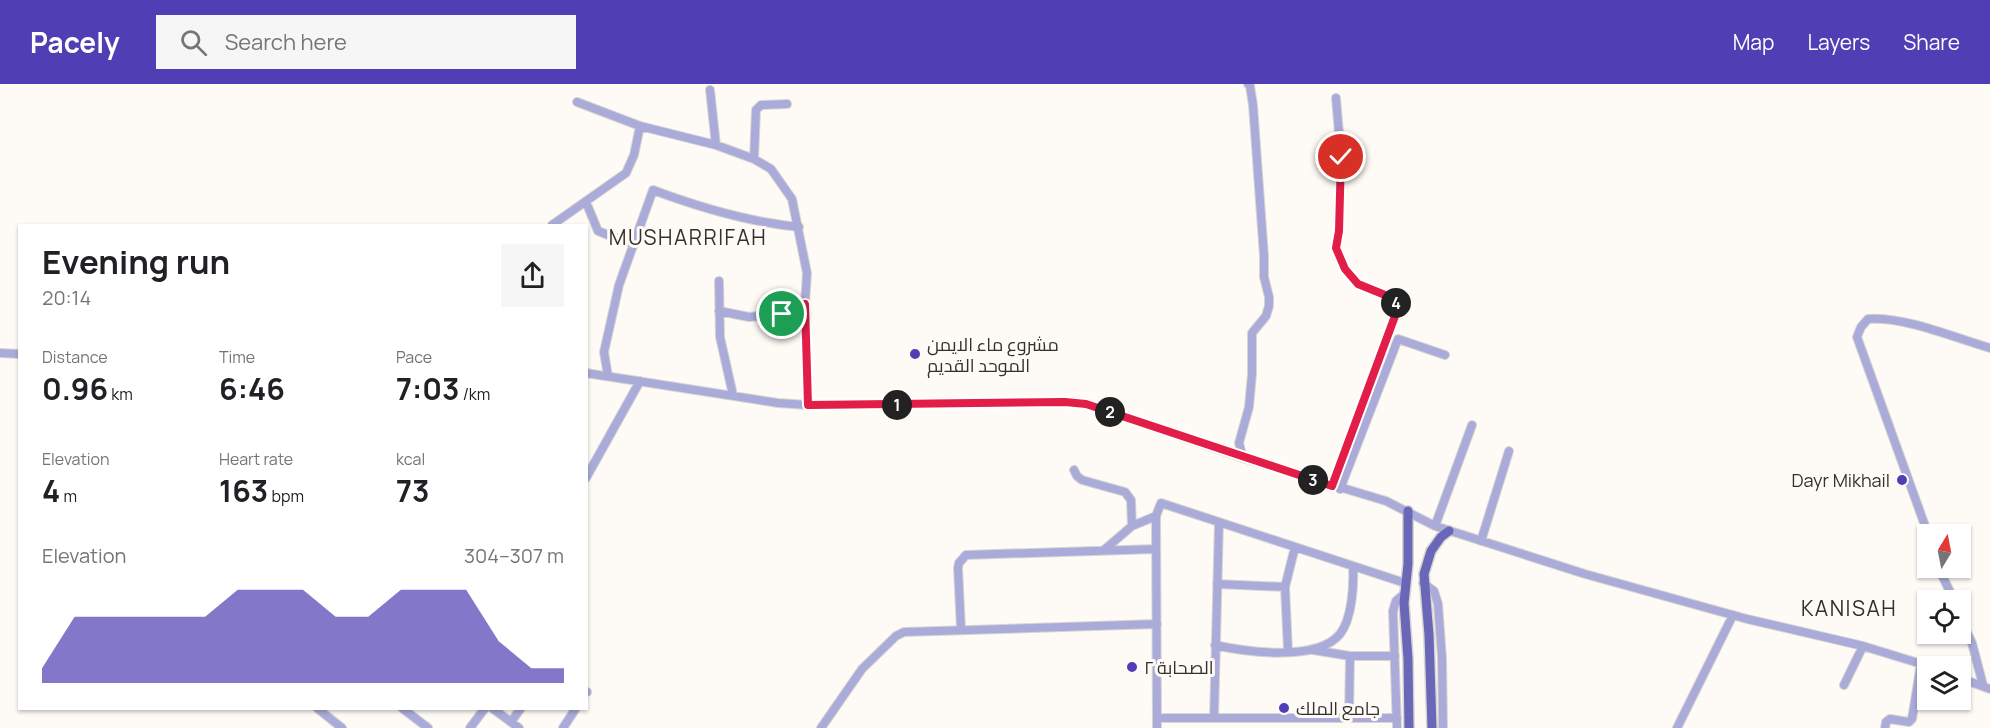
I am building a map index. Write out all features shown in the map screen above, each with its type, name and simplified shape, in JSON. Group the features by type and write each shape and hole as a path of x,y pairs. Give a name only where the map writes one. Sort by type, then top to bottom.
{"main road":[{"path":"1408,511 1408,564 1404,594 1409,728"},
{"path":"1432,728 1425,566 1436,543 1449,531"},
{"path":"1408,564 1425,566"}],"street":[{"path":"1243,458 1239,443 1250,407 1252,333 1266,316 1269,297 1264,277 1253,105 1248,84"},
{"path":"710,90 716,145"},
{"path":"1336,98 1341,157 1339,231 1336,248 1345,269 1358,284 1390,297 1397,304 1395,316 1336,487"},
{"path":"577,102 640,126 716,145 754,159 771,170 792,199 807,273 805,304 808,405"},
{"path":"754,159 756,110 761,105 787,104"},
{"path":"553,224 628,170 640,126"},
{"path":"608,376 604,352 610,322 619,285 653,190 711,211 768,224 799,227"},
{"path":"586,202 598,231 634,245"},
{"path":"719,281 720,337 733,395"},
{"path":"719,311 750,317 782,314 805,304"},
{"path":"1924,524 1857,337 1861,327 1868,319 1881,318 1990,348"},
{"path":"1336,487 1398,339 1445,355"},
{"path":"0,353 18,354"},
{"path":"588,373 778,403 808,405 1065,402 1086,404 1243,458 1386,501 1435,526 1585,574 1732,615 1863,646 1917,663"},
{"path":"588,474 640,381"},
{"path":"1435,526 1472,425"},
{"path":"1481,541 1509,451"},
{"path":"1074,470 1079,479 1121,490 1129,496 1132,505 1132,526"},
{"path":"1157,728 1156,516 1159,504 1163,503 1405,583"},
{"path":"1104,550 1132,526 1156,516"},
{"path":"1214,718 1219,522"},
{"path":"1288,651 1285,587 1295,547"},
{"path":"961,629 958,568 966,555 1087,553 1104,550 1156,549"},
{"path":"1312,650 1330,642 1340,634 1350,606 1354,585 1353,567"},
{"path":"1424,583 1434,591 1438,604 1442,658 1443,728"},
{"path":"1217,584 1285,587"},
{"path":"1397,728 1393,607 1398,598 1404,594"},
{"path":"1677,728 1732,615"},
{"path":"821,728 862,669 899,633 908,630 1157,624"},
{"path":"1971,641 1987,687"},
{"path":"1215,645 1251,651 1312,650 1350,656 1395,656"},
{"path":"1844,685 1863,646"},
{"path":"1349,718 1350,656"},
{"path":"1971,682 1987,687"},
{"path":"1885,728 1886,722 1890,719 1909,722 1912,719 1917,698"},
{"path":"320,710 342,728"},
{"path":"405,710 428,728"},
{"path":"470,728 484,710"},
{"path":"495,710 519,728"},
{"path":"511,722 520,710"},
{"path":"563,728 575,710"},
{"path":"1158,718 1397,718"},
{"path":"1274,718 1274,728"}],"place":[{"name":"مشروع ماء الايمن الموحد القديم","path":"915,354"},
{"name":"Dayr Mikhail","path":"1902,480"},
{"name":"الصحابة ٢","path":"1132,667"},
{"name":"جامع الملك","path":"1284,708"}],"district":[{"name":"MUSHARRIFAH","path":"688,237"},
{"name":"KANISAH","path":"1849,608"}],"route":[{"path":"782,314 805,304 808,405 1065,402 1086,404 1332,486 1395,316 1397,304 1390,297 1358,284 1345,269 1336,248 1339,231 1341,157"}]}
